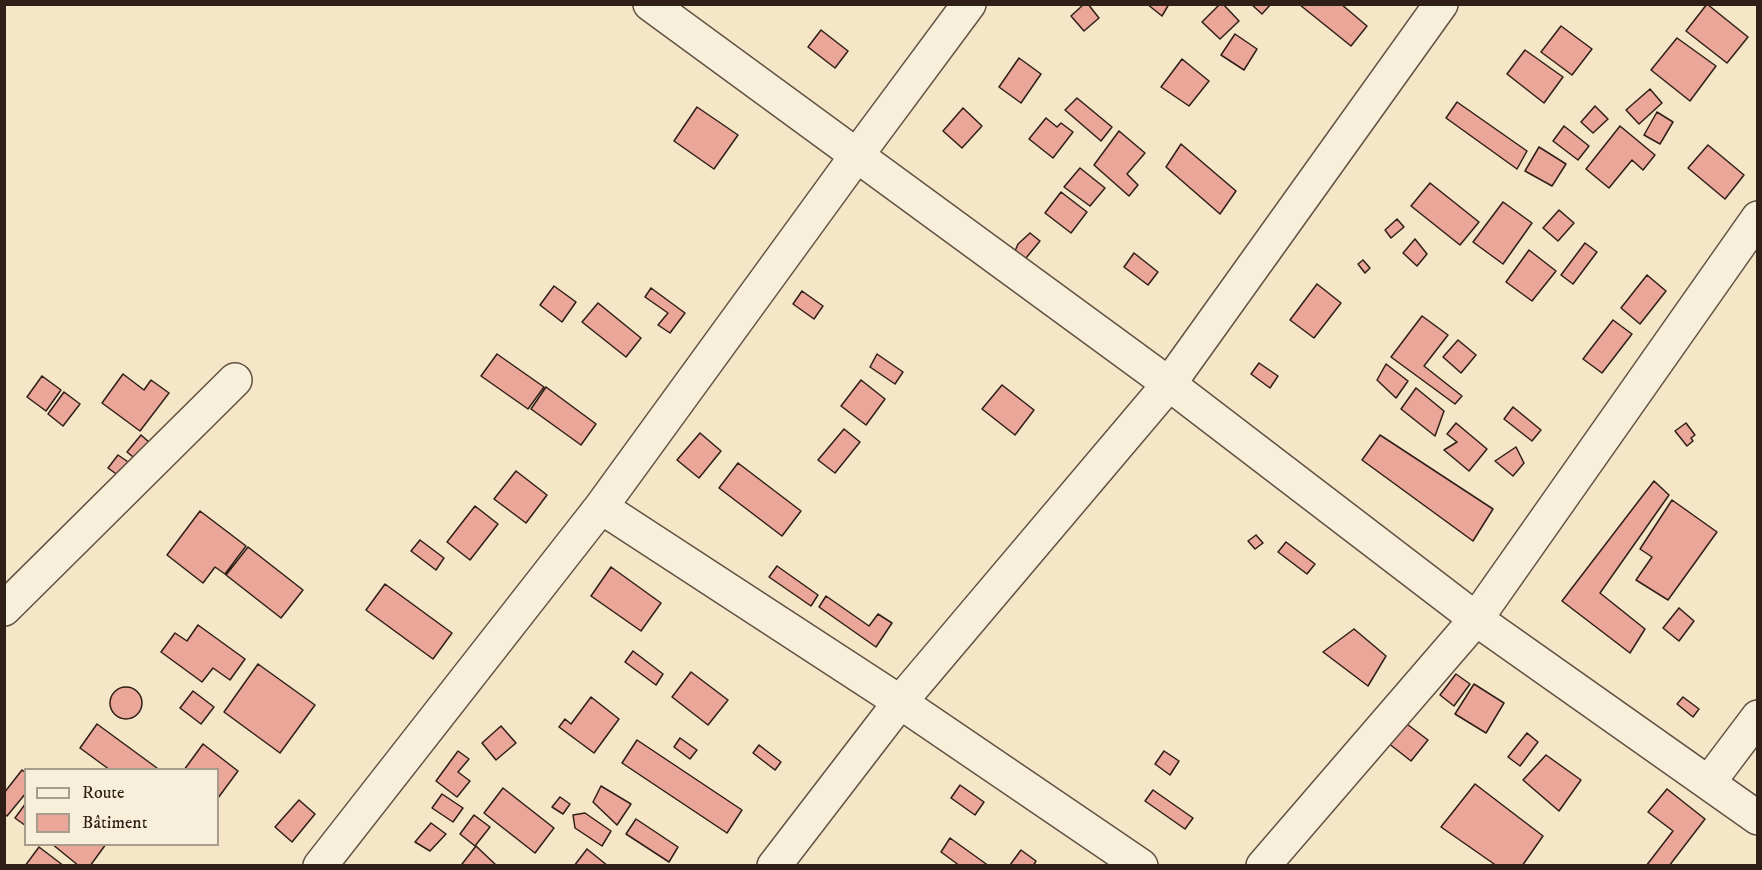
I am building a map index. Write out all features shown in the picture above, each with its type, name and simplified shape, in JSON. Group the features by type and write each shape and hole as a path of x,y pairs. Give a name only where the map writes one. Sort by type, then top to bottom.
{"street":[{"path":"650,4 1169,384 1476,619 1758,818"},
{"path":"320,866 601,507 969,4"},
{"path":"774,866 900,702 1169,384 1441,4"},
{"path":"1263,866 1476,619 1758,218"},
{"path":"4,609 235,380"},
{"path":"601,507 900,702 1141,866"},
{"path":"1709,783 1758,717"}],"building":[{"path":"1084,4 1088,4 1099,18 1084,31 1071,16"},
{"path":"1147,4 1169,4 1162,16"},
{"path":"1220,4 1223,4 1239,21 1220,39 1202,22"},
{"path":"1251,4 1271,4 1262,14"},
{"path":"1341,4 1367,26 1351,46 1300,5"},
{"path":"1707,4 1748,37 1727,63 1686,31"},
{"path":"1561,26 1592,49 1572,75 1541,52"},
{"path":"821,30 848,51 835,68 808,47"},
{"path":"1235,34 1257,49 1244,70 1221,55"},
{"path":"1677,38 1716,66 1690,101 1651,70"},
{"path":"1525,50 1563,77 1544,103 1507,74"},
{"path":"1019,58 1041,74 1021,103 999,87"},
{"path":"1182,59 1209,81 1189,106 1161,87"},
{"path":"1650,89 1662,103 1639,124 1626,110"},
{"path":"1077,98 1112,127 1101,141 1065,110"},
{"path":"1457,102 1527,151 1517,169 1446,118"},
{"path":"1595,106 1608,119 1593,133 1581,122"},
{"path":"697,107 738,135 714,169 674,141"},
{"path":"963,108 982,126 962,148 943,131"},
{"path":"1657,112 1673,122 1660,144 1644,135"},
{"path":"1046,118 1057,127 1061,123 1073,132 1053,158 1029,139"},
{"path":"1564,126 1589,146 1578,160 1553,141"},
{"path":"1620,126 1655,155 1643,170 1632,160 1609,188 1586,169"},
{"path":"1119,131 1145,153 1127,174 1138,185 1129,196 1094,165"},
{"path":"1181,144 1236,191 1220,214 1166,167"},
{"path":"1708,145 1744,175 1725,199 1688,168"},
{"path":"1539,147 1566,164 1552,186 1525,171"},
{"path":"1080,168 1105,188 1090,206 1064,187"},
{"path":"1430,183 1479,222 1460,245 1411,206"},
{"path":"1061,192 1087,212 1071,233 1045,213"},
{"path":"1503,202 1532,223 1503,264 1473,242"},
{"path":"1559,210 1574,223 1558,241 1543,228"},
{"path":"1397,219 1404,227 1391,238 1385,230"},
{"path":"1030,233 1040,241 1021,264 1007,252 1011,247 1015,251 1018,244"},
{"path":"1415,239 1427,254 1417,266 1403,253"},
{"path":"1585,243 1597,252 1573,284 1561,275"},
{"path":"1529,250 1556,271 1532,301 1506,282"},
{"path":"1134,253 1158,272 1148,285 1124,267"},
{"path":"1363,260 1370,268 1365,273 1358,264"},
{"path":"1647,275 1666,291 1640,324 1621,308"},
{"path":"1317,284 1341,303 1314,338 1290,320"},
{"path":"554,286 576,302 562,322 540,305"},
{"path":"651,288 685,313 670,333 658,325 668,313 645,297"},
{"path":"802,291 823,306 814,319 793,304"},
{"path":"598,303 641,338 626,357 582,322"},
{"path":"1422,316 1448,335 1424,366 1462,396 1455,404 1391,357"},
{"path":"1613,320 1632,334 1602,373 1583,359"},
{"path":"1458,340 1476,355 1461,373 1443,357"},
{"path":"497,354 544,387 528,409 481,376"},
{"path":"877,354 903,372 895,384 870,367"},
{"path":"1259,363 1278,376 1270,388 1251,374"},
{"path":"1386,364 1408,381 1396,398 1377,380"},
{"path":"123,374 144,390 151,380 169,393 140,431 102,403"},
{"path":"42,376 61,390 46,411 27,397"},
{"path":"861,380 885,399 866,425 841,406"},
{"path":"1002,385 1034,410 1015,435 982,409"},
{"path":"546,387 596,424 581,445 531,409"},
{"path":"1416,388 1444,411 1435,436 1401,409"},
{"path":"64,392 80,404 63,426 48,414"},
{"path":"1513,407 1541,430 1532,441 1504,419"},
{"path":"1456,423 1487,449 1469,471 1444,450 1457,442 1447,434"},
{"path":"1686,423 1695,435 1691,438 1693,441 1687,446 1675,431"},
{"path":"844,429 860,442 835,473 818,460"},
{"path":"700,433 721,451 699,478 677,460"},
{"path":"141,435 158,450 144,466 127,452"},
{"path":"1380,435 1493,509 1473,541 1362,460"},
{"path":"1516,447 1524,463 1513,476 1495,461"},
{"path":"118,455 140,470 130,484 108,468"},
{"path":"738,463 801,511 782,536 719,488"},
{"path":"516,471 547,495 526,523 494,499"},
{"path":"1654,481 1669,495 1600,593 1645,629 1630,653 1562,601"},
{"path":"1672,500 1717,532 1668,600 1636,580 1652,557 1640,549"},
{"path":"475,506 498,524 470,560 447,542"},
{"path":"200,511 246,546 225,574 215,567 203,583 167,555"},
{"path":"1256,535 1263,543 1255,549 1248,541"},
{"path":"420,540 444,558 436,570 411,551"},
{"path":"1286,542 1315,564 1307,574 1278,552"},
{"path":"248,547 303,590 281,618 226,575"},
{"path":"777,566 818,595 811,606 769,577"},
{"path":"611,567 661,603 641,631 591,596"},
{"path":"385,584 452,633 433,659 366,610"},
{"path":"826,596 869,626 878,614 892,623 876,647 819,607"},
{"path":"1679,608 1694,621 1679,641 1663,628"},
{"path":"198,625 245,659 230,680 213,668 202,682 161,652 175,633 187,641"},
{"path":"1354,629 1386,656 1368,686 1323,652"},
{"path":"633,651 663,674 656,685 625,662"},
{"path":"258,664 315,705 280,753 224,712"},
{"path":"691,672 728,700 708,725 672,697"},
{"path":"1456,674 1470,684 1454,706 1440,695"},
{"path":"1474,684 1504,703 1486,733 1455,714"},
{"path":"126,687 138,691 142,703 138,715 126,719 114,715 110,703 114,691"},
{"path":"193,691 214,707 201,724 180,708"},
{"path":"591,697 619,719 594,753 559,727 565,719 571,724"},
{"path":"1683,697 1699,709 1693,717 1677,704"},
{"path":"1399,718 1428,740 1411,761 1383,739"},
{"path":"97,724 157,768 107,768 80,748"},
{"path":"501,726 516,743 496,760 482,743"},
{"path":"1527,733 1538,742 1520,766 1508,757"},
{"path":"680,738 697,750 690,759 674,747"},
{"path":"637,740 742,810 727,833 622,763"},
{"path":"203,744 238,771 219,797 219,768 185,768"},
{"path":"759,745 781,762 775,770 753,753"},
{"path":"458,751 469,759 458,772 470,781 457,797 436,781"},
{"path":"1164,751 1179,761 1170,775 1155,764"},
{"path":"1546,755 1581,780 1559,811 1523,780"},
{"path":"22,770 24,772 24,795 7,816 4,814 4,793"},
{"path":"1475,784 1543,836 1522,866 1497,866 1441,827"},
{"path":"960,785 984,802 975,815 951,798"},
{"path":"601,786 631,804 617,825 593,802"},
{"path":"503,788 554,828 535,853 484,813"},
{"path":"1667,789 1705,819 1669,866 1646,866 1673,831 1648,812"},
{"path":"1153,790 1193,818 1185,829 1145,801"},
{"path":"442,794 463,808 453,822 432,808"},
{"path":"560,797 570,804 563,814 552,807"},
{"path":"299,800 315,814 292,842 275,827"},
{"path":"24,806 24,825 15,818"},
{"path":"585,813 611,831 602,846 575,828 573,815"},
{"path":"474,815 490,827 475,846 460,834"},
{"path":"636,819 678,847 669,862 626,834"},
{"path":"431,823 446,834 430,851 415,842"},
{"path":"950,838 989,866 960,866 941,852"},
{"path":"54,846 105,846 90,866 79,866"},
{"path":"476,846 497,866 464,866 462,864"},
{"path":"39,847 64,866 25,866"},
{"path":"587,849 608,866 574,866"},
{"path":"1021,850 1036,861 1033,866 1010,865"}]}
